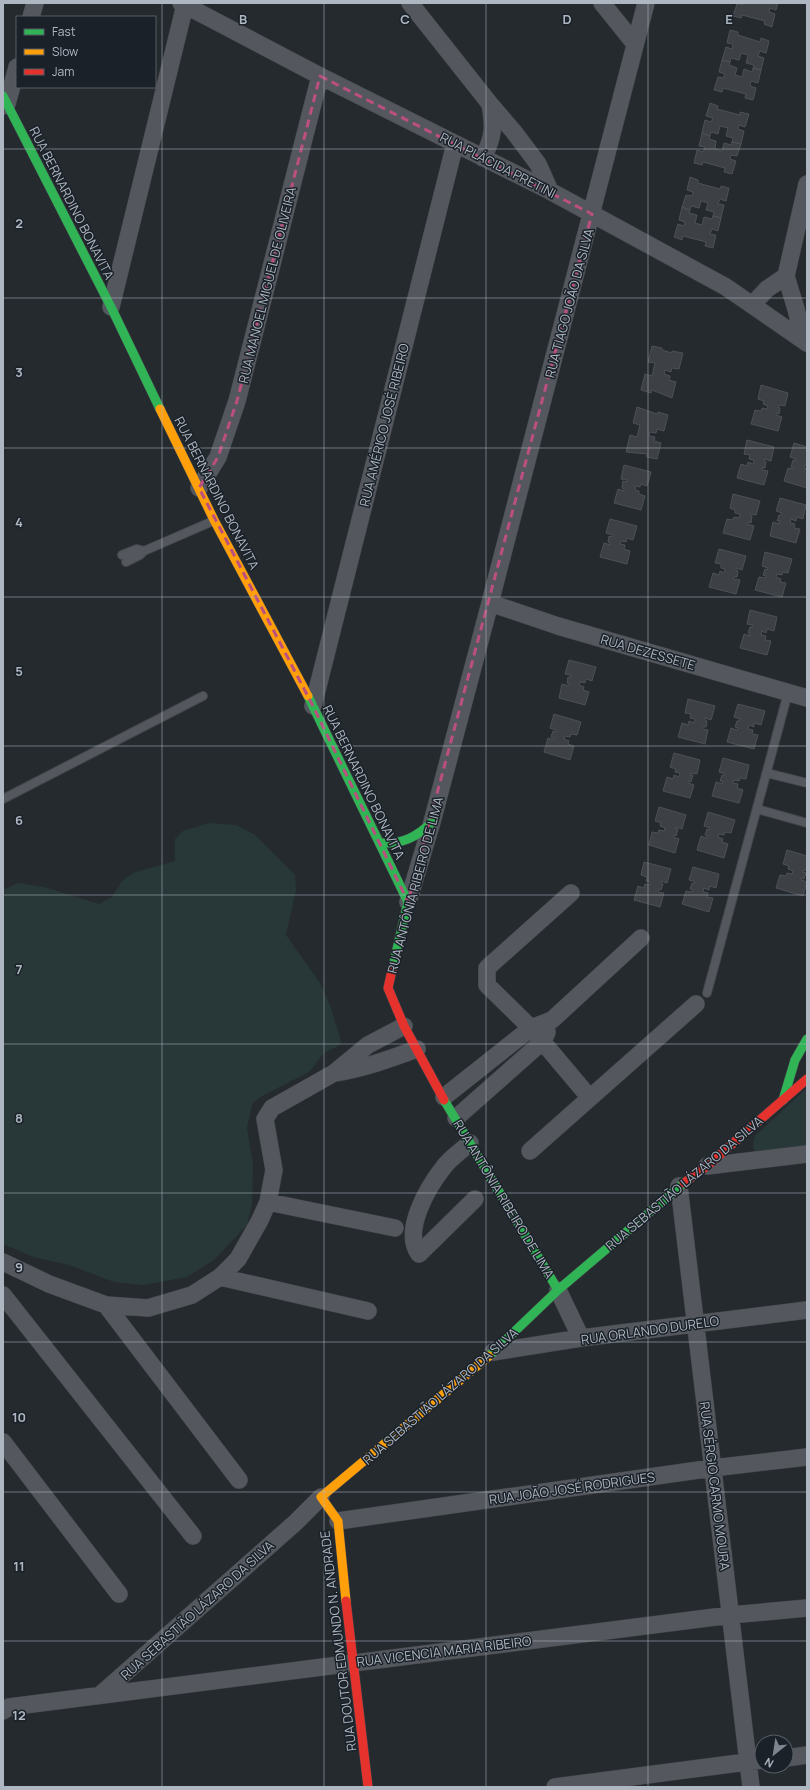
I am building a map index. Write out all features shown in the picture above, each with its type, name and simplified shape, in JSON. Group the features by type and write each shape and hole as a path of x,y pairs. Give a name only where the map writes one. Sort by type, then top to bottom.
{"street":[{"path":"31,16 35,3"},
{"path":"410,3 538,164 550,191"},
{"path":"602,3 635,44"},
{"name":"RUA TIAGO JOÃO DA SILVA","path":"490,603 646,3"},
{"path":"111,307 183,4"},
{"name":"RUA PLÁCIDA PRETINI","path":"183,4 320,76 550,191 726,287 805,341"},
{"path":"4,102 16,70"},
{"name":"RUA MANOEL MIGUEL DE OLIVEIRA","path":"199,488 218,457 237,402 320,76"},
{"name":"RUA BERNARDINO BONAVITA","path":"4,102 111,307 214,520 313,706 408,902"},
{"path":"483,158 491,142 493,133 490,104"},
{"name":"RUA AMÉRICO JOSÉ RIBEIRO","path":"313,706 455,144"},
{"path":"805,341 786,276 807,184"},
{"path":"752,305 767,289 786,276"},
{"name":"RUA DEZESSETE","path":"490,603 558,626 807,698"},
{"name":"RUA ANTÔNIA RIBEIRO DE LIMA","path":"490,603 432,822 408,902 388,988 404,1026 456,1118 558,1290 581,1338"},
{"path":"380,843 394,844 409,841 422,833 432,822"},
{"path":"571,892 487,968 487,985 543,1041 590,1098"},
{"path":"444,1097 531,1028 552,1020 642,938"},
{"path":"530,1151 702,998"},
{"path":"456,1118 543,1041 552,1020"},
{"path":"3,1262 49,1284 106,1304 148,1308 192,1295 220,1277 238,1259 260,1220 268,1202 274,1170 265,1119 272,1108 334,1073 368,1045 404,1026"},
{"path":"783,1100 796,1060 807,1039"},
{"path":"334,1073 355,1070 384,1062 417,1049"},
{"name":"RUA SEBASTIÃO LÁZARO DA SILVA","path":"100,1695 294,1523 321,1497 493,1352 558,1290 679,1186 707,1166 807,1079"},
{"path":"470,1142 443,1167 418,1210 412,1239 414,1248 419,1254 475,1199"},
{"path":"707,1166 807,1154"},
{"name":"RUA SÉRGIO CARMO MOURA","path":"679,1186 731,1615 754,1755"},
{"path":"268,1202 394,1228"},
{"path":"220,1277 368,1311"},
{"path":"3,1295 193,1536"},
{"path":"106,1304 239,1480"},
{"name":"RUA ORLANDO DURELO","path":"493,1352 581,1338 807,1310"},
{"path":"3,1442 119,1594"},
{"name":"RUA JOÃO JOSÉ RODRIGUES","path":"338,1521 713,1468 807,1457"},
{"name":"RUA DOUTOR EDMUNDO N. ANDRADE","path":"321,1497 338,1521 368,1787"},
{"name":"RUA VICENCIA MARIA RIBEIRO","path":"6,1709 100,1695 731,1615 807,1608"},
{"path":"794,1757 807,1755"},
{"path":"555,1787 754,1761"},
{"name":"RUA SÉRGIO CARMO MOURA","path":"751,1787 754,1768"}],"lane":[{"path":"124,558 137,549 144,551 214,520"},
{"path":"702,998 757,809 788,693"},
{"path":"3,799 203,696"},
{"path":"767,773 807,783"},
{"path":"757,809 807,823"}],"highlighted area":[{"path":"320,76 592,214 408,902 313,706 199,488 218,457 237,401"}],"shaded area":[{"path":"209,823 236,825 255,835 295,875 296,890 286,935 320,983 330,1005 341,1041 340,1045 324,1053 309,1072 260,1097 252,1104 247,1128 253,1165 252,1204 247,1225 214,1260 187,1277 144,1285 114,1282 69,1265 34,1257 3,1244 3,890 18,883 44,887 99,904 112,897 122,881 133,873 175,861 175,839 183,831"},
{"path":"807,1088 807,1151 755,1153 753,1146 755,1136"}],"building":[{"path":"743,3 778,3 776,10 770,8 769,12 775,14 772,27 764,24 765,21 742,15 741,18 733,16 737,4 743,5"},
{"path":"730,30 738,32 738,35 760,42 761,38 769,41 766,53 760,51 758,56 764,58 761,70 753,68 754,65 746,63 748,55 741,53 739,60 731,58 730,62 722,60 726,47 732,49 733,44 727,43"},
{"path":"722,60 730,62 729,65 737,68 735,75 742,77 744,69 752,72 753,68 761,70 758,83 751,81 750,86 756,88 753,100 745,98 746,94 723,88 722,92 714,90 718,77 723,78 725,74 719,72"},
{"path":"710,103 718,106 717,109 740,115 740,112 749,114 745,127 739,125 738,129 744,131 741,144 732,142 733,138 726,136 728,128 720,126 718,134 711,132 710,136 702,133 705,120 711,122 713,118 706,116"},
{"path":"702,133 710,136 709,139 716,141 715,149 722,151 724,143 731,145 732,142 741,144 737,156 731,155 730,159 736,161 732,174 724,172 725,168 703,162 702,165 694,163 697,150 703,152 705,147 699,146"},
{"path":"690,177 698,180 698,183 720,189 721,186 729,188 726,201 720,199 718,204 724,205 721,218 713,216 714,212 706,210 708,203 701,201 699,208 691,206 690,210 682,207 686,195 692,196 693,192 687,190"},
{"path":"682,207 690,210 689,213 697,215 695,223 702,225 704,217 712,219 713,216 721,218 718,231 712,229 710,234 716,235 713,248 705,246 706,242 683,236 682,240 674,237 678,224 684,226 685,222 679,220"},
{"path":"652,346 662,348 662,350 672,353 672,351 683,353 679,369 672,368 671,372 665,370 664,374 670,376 669,380 676,382 672,398 652,390 651,393 641,390 645,374 652,376 655,363 648,362"},
{"path":"761,385 788,393 785,406 779,405 779,414 776,413 776,415 782,417 778,431 751,424 755,410 761,411 762,408 767,409 768,406 763,404 764,401 758,399"},
{"path":"637,407 657,414 658,412 668,415 664,431 657,429 656,433 650,432 649,436 655,437 654,441 661,443 657,459 647,457 647,454 626,452 630,435 637,437 640,425 633,423"},
{"path":"747,440 774,447 771,461 764,459 766,462 765,468 762,468 762,470 768,471 764,485 737,478 741,464 747,466 748,462 753,464 754,460 749,459 750,455 744,454"},
{"path":"794,443 807,447 807,465 805,465 804,468 807,469 807,488 784,481 788,468 793,469 794,467 791,467 793,460 796,461 796,459 790,457"},
{"path":"624,465 651,472 647,486 641,484 640,487 636,486 635,490 639,491 639,494 645,496 641,510 614,503 618,489 624,491 622,488 623,481 626,482 627,480 621,479"},
{"path":"733,494 760,501 756,515 750,514 750,516 752,516 751,523 748,522 747,524 754,526 750,540 723,533 727,519 733,520 734,517 739,518 740,514 735,513 735,510 730,508"},
{"path":"780,498 806,505 803,519 797,517 796,521 791,519 790,523 795,524 794,528 800,529 796,543 770,536 773,522 779,524 780,521 777,521 779,515 782,513 776,511"},
{"path":"610,519 637,526 633,540 627,538 626,542 621,541 620,544 625,545 624,549 630,551 627,564 600,557 604,543 610,545 608,542 609,536 612,537 613,535 606,533"},
{"path":"719,549 746,556 742,570 736,568 738,571 737,577 734,577 733,579 740,580 736,594 709,587 713,573 719,575 720,571 724,573 725,569 721,568 721,564 715,563"},
{"path":"765,552 792,559 788,573 783,572 782,575 777,574 776,577 781,579 780,582 786,583 782,597 755,590 759,577 765,578 766,576 763,575 765,569 767,570 768,568 762,566"},
{"path":"750,610 777,617 774,631 767,629 766,633 762,631 761,635 766,636 765,640 771,641 767,655 740,648 744,634 750,636 748,633 750,627 753,625 747,624"},
{"path":"569,660 596,667 592,681 586,679 585,683 580,682 579,685 584,687 583,690 589,692 585,705 559,698 562,684 569,686 567,683 568,677 571,677 571,675 565,674"},
{"path":"688,699 715,706 711,720 705,718 707,721 706,727 703,727 702,729 708,730 705,744 678,737 682,723 688,725 689,721 694,723 695,719 690,718 691,714 685,713"},
{"path":"738,704 765,711 761,725 754,723 754,727 749,725 748,729 753,730 752,734 758,735 754,749 727,742 731,728 737,730 738,728 735,727 737,721 740,719 734,717"},
{"path":"554,714 581,722 577,735 571,734 570,737 565,736 564,739 569,741 568,744 574,746 570,760 544,752 548,738 554,740 554,738 551,737 553,731 556,732 556,730 550,728"},
{"path":"674,753 700,760 697,774 691,773 690,775 693,775 691,782 688,781 688,783 694,785 690,798 663,791 667,777 673,779 674,775 679,777 680,773 675,772 676,769 670,767"},
{"path":"723,758 749,765 746,779 740,778 739,781 734,780 733,783 738,784 737,788 743,790 739,803 712,796 716,782 722,784 723,782 720,781 722,775 724,776 725,774 719,772"},
{"path":"659,807 686,815 682,829 676,827 675,829 678,829 676,836 674,835 673,837 679,839 675,853 649,845 652,832 658,833 659,830 664,831 665,828 660,826 661,823 655,821"},
{"path":"708,812 735,820 731,833 725,832 724,835 719,834 718,837 723,839 722,842 728,844 724,858 697,850 701,836 707,838 708,836 705,835 707,829 709,830 710,828 704,826"},
{"path":"787,850 807,856 807,871 804,870 803,872 806,873 804,879 801,878 801,880 807,882 803,896 776,888 780,875 786,876 787,873 792,874 793,871 788,869 789,866 783,864"},
{"path":"644,862 671,869 667,883 661,881 663,884 661,890 659,889 658,892 664,893 660,907 634,900 638,886 644,888 645,884 650,885 650,882 646,881 647,877 641,875"},
{"path":"693,867 719,874 716,888 710,886 709,890 704,888 703,892 708,893 707,897 713,898 709,912 682,904 686,891 692,892 693,890 690,889 692,883 694,884 695,882 689,880"}],"traffic: fast":[{"path":"3,96 111,307 160,409"},
{"path":"308,696 408,902 393,966"},
{"path":"380,843 408,839 426,828 432,822"},
{"path":"783,1100 795,1060 807,1039"},
{"path":"444,1100 558,1290"},
{"path":"489,1356 558,1290 684,1183"}],"traffic: slow":[{"path":"160,409 214,520 308,696"},
{"path":"346,1601 338,1521 321,1497 489,1356"}],"traffic: jam":[{"path":"393,966 388,988 404,1026 444,1100"},
{"path":"684,1183 707,1166 807,1079"},
{"path":"346,1601 368,1787"}]}
